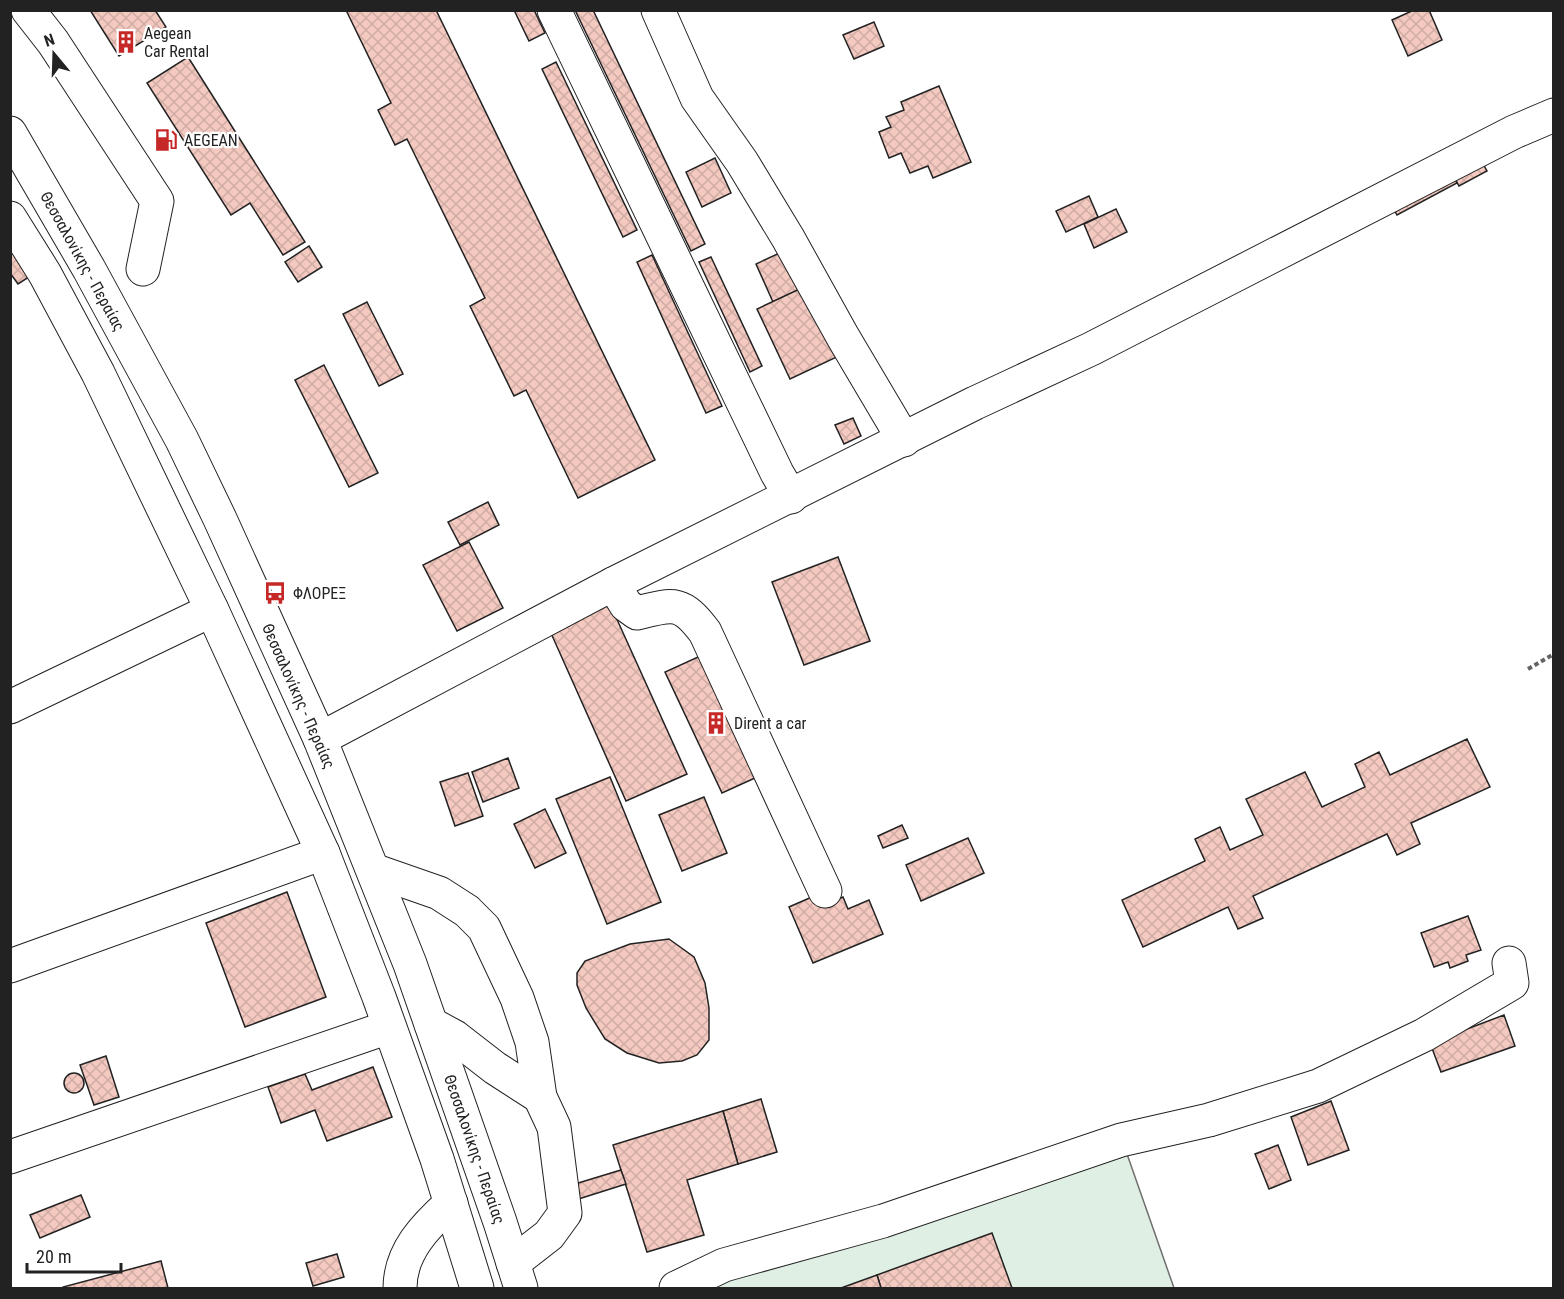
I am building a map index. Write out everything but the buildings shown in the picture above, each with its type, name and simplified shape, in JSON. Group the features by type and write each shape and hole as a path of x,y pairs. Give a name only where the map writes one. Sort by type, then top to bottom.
{"street":[{"path":"28,10 53,42 157,201 143,269"},
{"path":"554,10 777,473 791,497"},
{"path":"658,10 697,98 742,162 771,209 904,440"},
{"path":"320,739 613,584 975,403 1091,349 1504,138 1554,115"},
{"name":"Θεσσαλονίκης - Περαίας","path":"10,133 94,278 182,440 320,739 373,870 431,1024 517,1276"},
{"path":"10,218 45,274 98,373 212,610 323,853 359,943 451,1203 477,1288"},
{"path":"613,584 626,605 637,613 672,606 686,610 705,632 825,891"},
{"path":"10,707 212,610"},
{"path":"10,966 323,853"},
{"path":"373,870 440,893 467,911 484,928 516,998 532,1042 540,1097 554,1126 565,1213 517,1276"},
{"path":"676,1288 724,1265 884,1221 1121,1140 1209,1120 1318,1086 1424,1035 1512,983 1509,963"},
{"path":"431,1024 455,1037 495,1068 540,1097"},
{"path":"10,1157 389,1028"},
{"path":"399,1288 403,1263 412,1246 431,1221 451,1203"}],"path":[{"path":"1528,669 1554,654"}],"green space":[{"path":"1127,1154 1174,1288 709,1288 726,1281"}],"place":[{"name":"Aegean Car Rental","path":"126,42"},
{"name":"AEGEAN","path":"166,140"},
{"name":"ΦΛΟΡΕΞ","path":"275,593"},
{"name":"Dirent a car","path":"716,723"}]}
